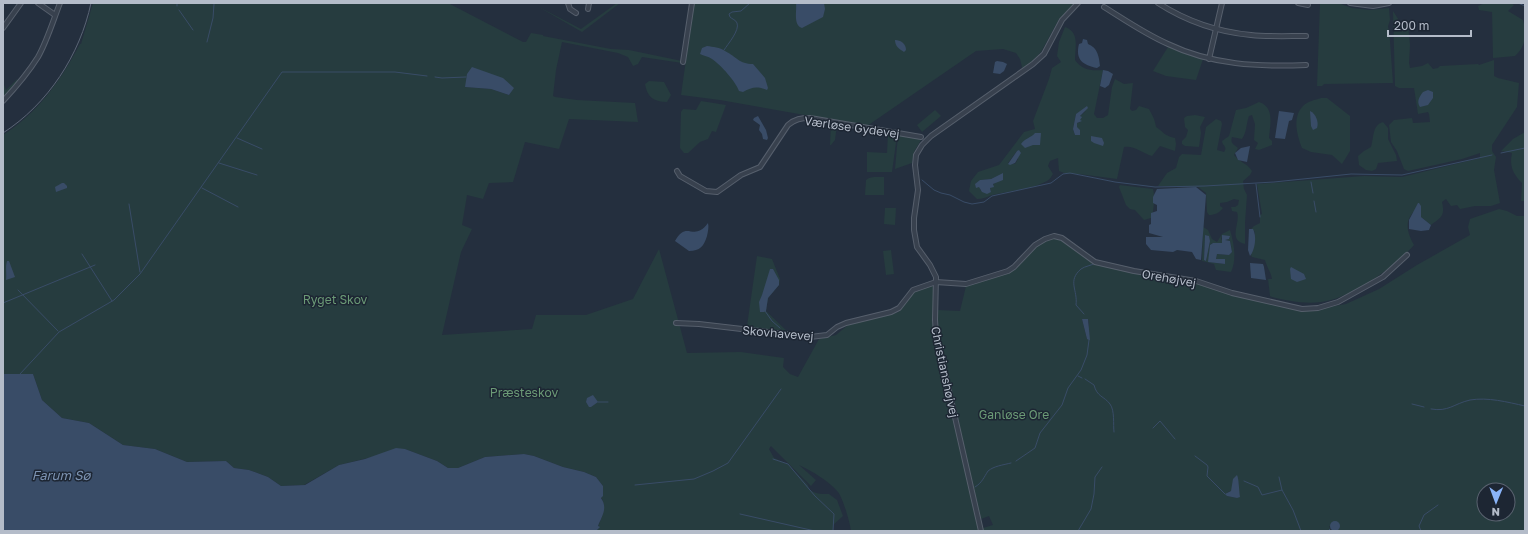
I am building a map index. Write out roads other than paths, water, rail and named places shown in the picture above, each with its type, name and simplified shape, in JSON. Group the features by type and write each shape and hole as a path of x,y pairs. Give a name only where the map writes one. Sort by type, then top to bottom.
{"street":[{"path":"3,28 21,3"},
{"path":"38,3 55,15"},
{"path":"3,101 28,72 38,57 60,3"},
{"path":"568,3 570,9 576,13"},
{"path":"588,9 589,3"},
{"path":"683,62 692,3"},
{"name":"Christianshøjvej","path":"981,531 936,334 936,282 934,271 917,246 914,230 918,190 915,160 918,150 931,136 1033,64 1044,54 1062,20 1078,3"},
{"path":"1158,3 1181,15 1215,29 1231,33 1257,36 1306,36"},
{"path":"1209,59 1221,3"},
{"path":"1298,3 1308,5"},
{"path":"1350,3 1373,6 1389,3"},
{"path":"1104,7 1166,44 1209,59 1257,66 1306,65"},
{"name":"Værløse Gydevej","path":"677,171 680,176 706,191 717,192 740,175 760,167 788,125 793,120 800,118 810,118 921,137"},
{"name":"Orehøjvej","path":"936,282 966,284 1008,271 1014,267 1035,245 1054,236 1062,238 1091,260 1100,263 1134,271 1196,281 1232,293 1302,309 1318,308 1338,302 1383,276 1407,255"},
{"name":"Skovhavevej","path":"676,323 821,336 827,335 837,327 846,323 895,310 914,290 936,282"}],"water":[{"path":"796,3 824,3 825,9 823,17 802,28 796,21"},
{"path":"1083,39 1087,40 1088,44 1096,50 1100,66 1097,68 1084,63 1079,58 1079,44 1082,43"},
{"path":"895,40 904,44 906,50 904,52 900,50"},
{"path":"707,46 721,49 744,63 753,64 765,78 768,88 767,90 755,88 743,92 739,91 732,79 720,65 710,58 700,54 702,48"},
{"path":"997,61 1007,64 1004,71 1000,74 993,73 995,62"},
{"path":"472,67 503,78 514,88 509,95 491,89 465,87 467,74"},
{"path":"1103,70 1113,74 1109,85 1105,88 1100,86"},
{"path":"1428,90 1433,92 1433,98 1428,105 1420,107 1418,101 1423,92"},
{"path":"1087,106 1088,108 1080,116 1082,117 1080,120 1082,121 1077,123 1077,127 1080,130 1080,135 1075,135 1073,129 1076,114"},
{"path":"1279,111 1294,113 1292,120 1289,121 1285,139 1275,138"},
{"path":"1310,111 1314,114 1318,126 1313,130 1311,126"},
{"path":"758,116 766,130 767,140 763,139 759,130 760,125 753,120"},
{"path":"1035,133 1041,133 1040,145 1033,145 1025,148 1021,144 1024,140"},
{"path":"1091,136 1102,138 1104,143 1103,146 1091,141"},
{"path":"1250,146 1247,162 1238,160 1235,153 1241,148"},
{"path":"1019,150 1021,153 1015,163 1010,165 1008,164 1017,151"},
{"path":"1003,173 1003,180 993,184 994,187 990,188 991,192 987,194 982,192 979,187 976,188 975,184 980,180 991,179"},
{"path":"62,183 67,186 67,188 56,192 55,187"},
{"path":"1196,187 1206,195 1201,260 1196,259 1192,252 1177,250 1173,252 1151,250 1146,244 1146,237 1163,237 1149,233 1151,213 1157,211 1157,205 1153,203 1153,197 1157,189"},
{"path":"1418,203 1421,206 1421,217 1431,225 1429,230 1421,231 1409,229 1409,220"},
{"path":"708,223 706,240 699,249 689,251 675,241 683,232 698,231 703,229"},
{"path":"1249,229 1253,229 1255,239 1250,256 1248,250"},
{"path":"1205,235 1209,236 1210,241 1206,261 1204,260"},
{"path":"1222,235 1230,236 1229,239 1225,240 1230,241 1232,252 1229,255 1217,254 1216,259 1225,259 1225,264 1208,262 1210,245 1213,243 1222,243"},
{"path":"7,261 9,261 15,277 6,280 6,266"},
{"path":"1250,263 1263,264 1266,280 1251,278"},
{"path":"1291,267 1304,274 1306,279 1297,282 1291,279"},
{"path":"770,269 773,269 779,280 779,285 768,298 766,311 760,312 759,302"},
{"path":"1082,319 1088,319 1090,340 1087,339"},
{"name":"Farum Sø","path":"3,374 33,374 42,400 62,418 89,423 123,445 155,449 187,462 226,461 234,468 249,470 268,477 281,486 305,485 339,465 365,459 396,448 405,449 437,461 448,468 458,468 485,457 524,454 596,477 603,486 603,496 601,498 604,505 603,515 598,526 600,527 596,531 3,531"},
{"path":"593,395 598,402 589,407 586,402 587,398"},
{"path":"1237,475 1240,497 1237,498 1227,496 1225,494 1231,491 1233,479"},
{"path":"1333,521 1337,521 1339,522 1339,530 1333,531 1330,528 1330,524"}],"waterway":[{"path":"724,50 737,29 735,20 730,17 729,14 732,12 741,11 750,3"},
{"path":"1518,3 1525,6"},
{"path":"207,42 213,18 214,4"},
{"path":"179,10 193,30"},
{"path":"20,374 59,332 114,300 140,274 282,72 395,72 427,76"},
{"path":"435,77 466,77"},
{"path":"237,138 262,149"},
{"path":"1501,153 1525,148"},
{"path":"922,180 934,190 972,204 984,202 992,196 1051,183 1063,174 1070,173 1115,182 1155,187 1205,186 1274,182 1351,174 1402,175 1492,155"},
{"path":"219,163 257,175"},
{"path":"1311,182 1313,193"},
{"path":"1256,184 1260,217"},
{"path":"202,188 238,207"},
{"path":"1314,201 1316,212"},
{"path":"129,204 140,272"},
{"path":"82,254 112,301"},
{"path":"1084,314 1076,305 1074,282 1077,273 1081,269 1095,263"},
{"path":"3,303 95,265"},
{"path":"18,290 58,331"},
{"path":"765,311 772,321 780,328"},
{"path":"1016,461 1035,448 1040,433 1062,405 1068,388 1081,370 1087,355 1089,340"},
{"path":"1078,376 1082,378"},
{"path":"1085,379 1094,385 1097,392 1108,401 1112,407 1114,432"},
{"path":"635,485 694,479 728,463 781,389"},
{"path":"1431,409 1447,409 1464,402 1477,399 1498,400 1525,406"},
{"path":"598,402 608,402"},
{"path":"1412,404 1424,407"},
{"path":"1153,428 1160,421 1175,439"},
{"path":"1195,456 1207,465 1207,476 1225,494"},
{"path":"773,459 788,464 815,496 834,514 833,531"},
{"path":"975,487 981,482 990,469 1011,463"},
{"path":"1078,531 1091,509 1095,477 1102,467"},
{"path":"1279,477 1282,490"},
{"path":"1244,481 1258,487 1262,495 1282,490 1293,510 1301,531"},
{"path":"1421,531 1419,526 1424,515 1438,505"},
{"path":"740,514 815,531"}],"tram line":[{"path":"3,133 34,108 60,77 79,41 91,3"}],"park label":[{"name":"Ryget Skov","path":"335,299"},
{"name":"Præsteskov","path":"524,392"},
{"name":"Ganløse Ore","path":"1014,414"}]}
